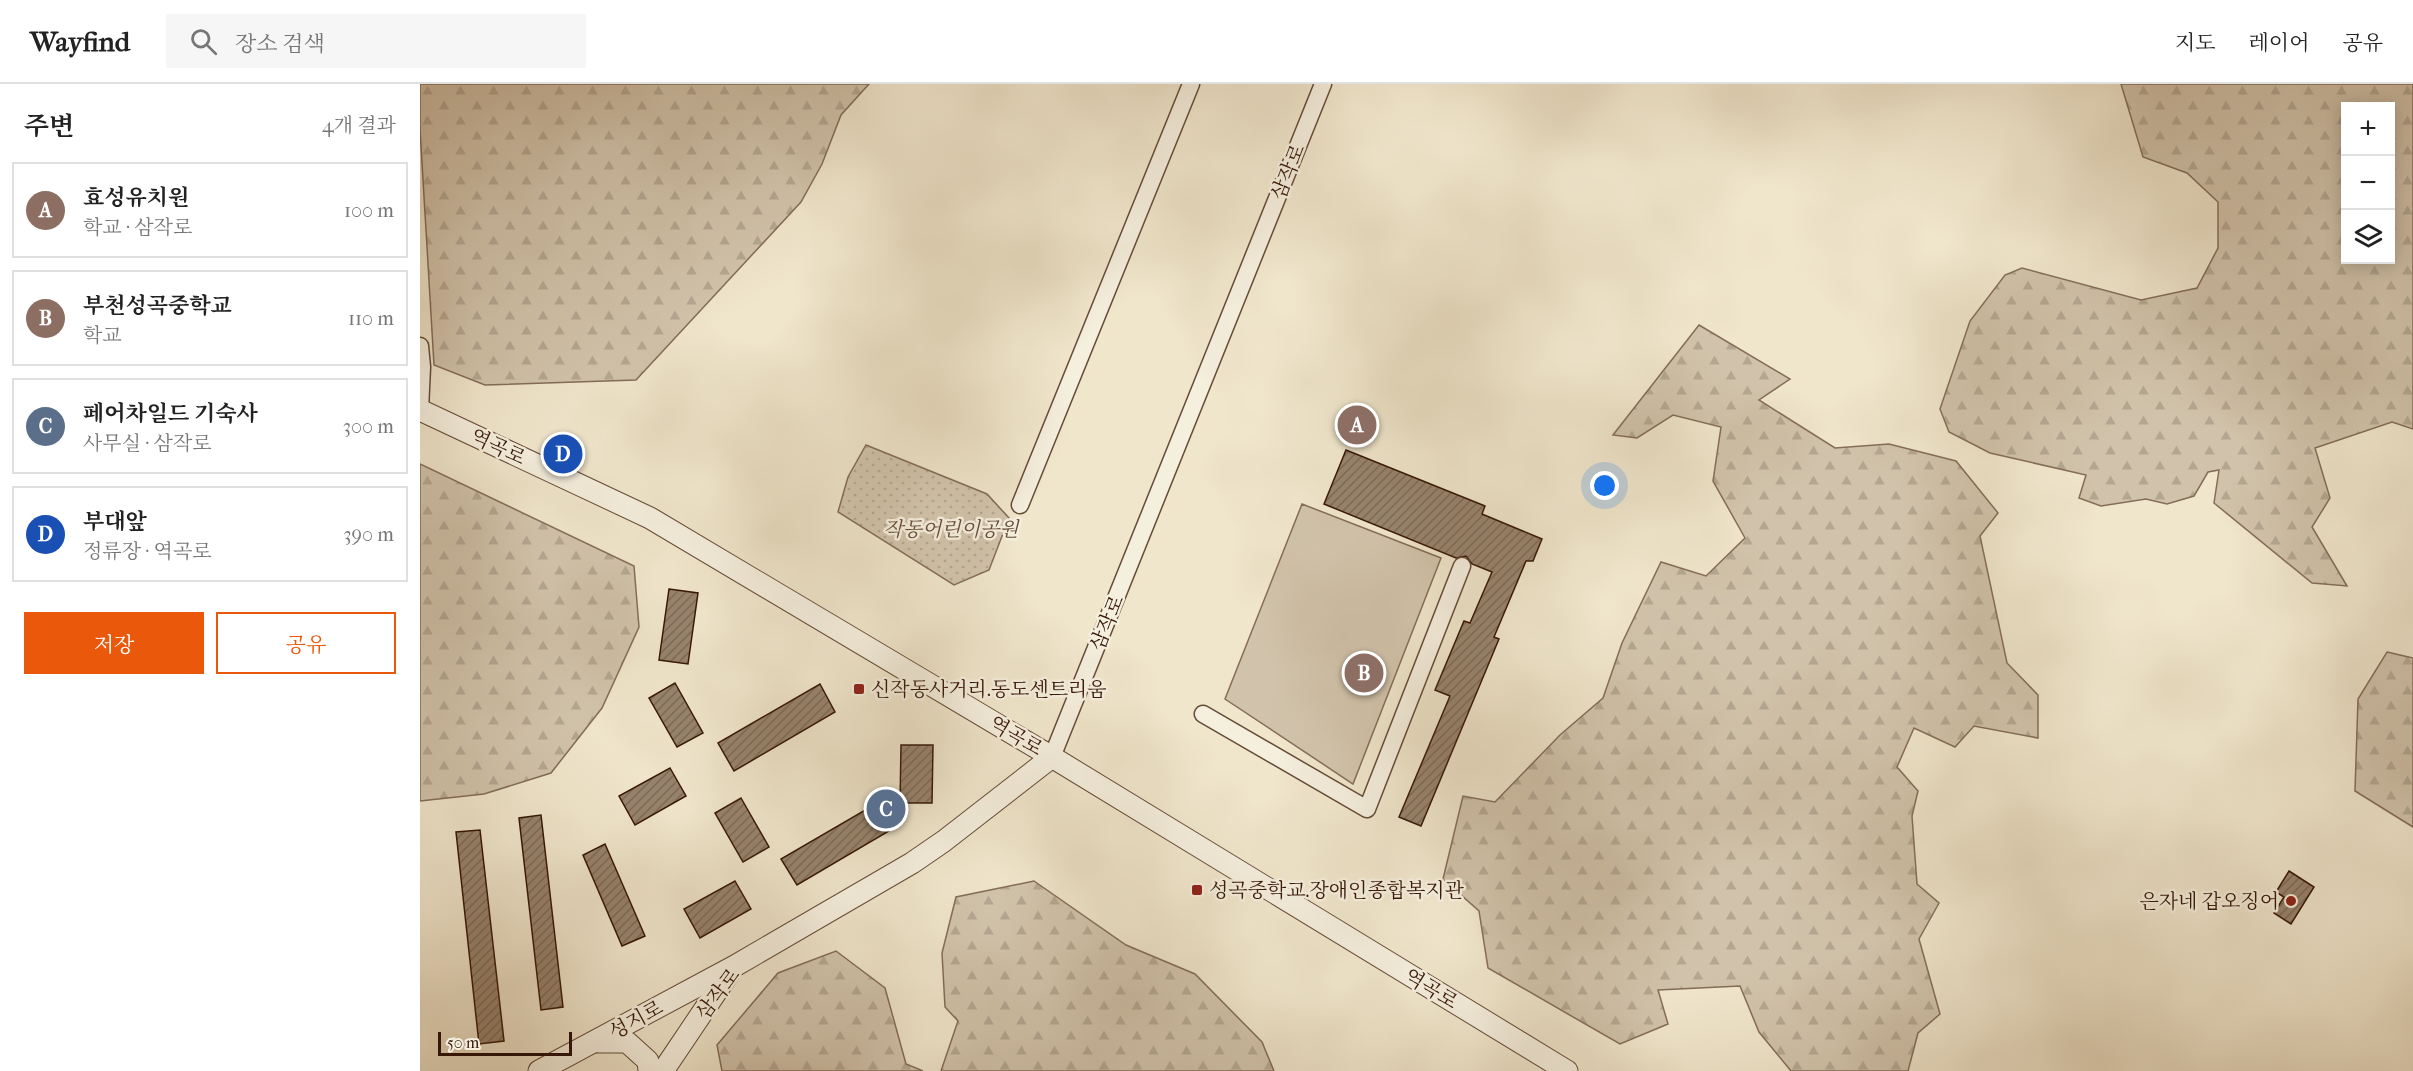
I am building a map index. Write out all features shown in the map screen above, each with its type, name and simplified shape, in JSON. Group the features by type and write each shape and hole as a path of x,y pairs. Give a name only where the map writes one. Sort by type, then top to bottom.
{"street":[{"path":"1020,505 1191,84"},
{"name":"삼작로","path":"663,1071 733,967 912,863 1052,757 1323,84"},
{"name":"역곡로","path":"420,346 422,368 420,410 650,518 1052,757 1567,1071"},
{"path":"1203,714 1367,809 1462,566"},
{"name":"성지로","path":"539,1071 733,967"},
{"path":"596,1042 627,1042 648,1061 649,1071"}],"green space":[{"path":"420,84 869,84 841,115 822,164 801,202 636,380 485,385 434,365 420,129"},
{"path":"2121,84 2413,84 2413,429 2392,422 2315,448 2330,498 2312,527 2347,586 2312,583 2214,503 2219,470 2208,472 2194,496 2167,504 2146,499 2101,506 2079,498 2086,475 1990,453 1949,432 1940,409 1970,321 2005,275 2022,268 2141,300 2197,288 2218,248 2218,202 2187,173 2143,157"},
{"path":"1699,325 1790,379 1759,400 1835,448 1889,444 1956,461 1998,513 1980,536 2007,663 2038,695 2038,738 1974,726 1955,747 1914,728 1897,767 1918,791 1912,816 1917,884 1939,903 1919,939 1940,1014 1918,1033 1908,1071 1791,1071 1759,1032 1740,986 1658,990 1668,1024 1620,1044 1488,968 1479,911 1443,879 1463,796 1495,802 1560,735 1603,698 1622,643 1661,562 1706,576 1745,538 1713,481 1721,427 1673,415 1637,438 1613,435"},
{"name":"작동어린이공원","path":"866,445 987,494 1009,518 989,570 954,585 838,512 848,477"},
{"path":"420,464 634,566 639,627 602,708 551,773 484,794 420,801"},
{"path":"1302,504 1441,558 1353,784 1225,699"},
{"path":"2387,652 2413,658 2413,827 2355,791 2358,699"},
{"path":"1034,881 1126,945 1195,974 1262,1042 1274,1071 941,1071 958,1021 945,1007 942,953 956,897"},
{"path":"836,951 885,988 906,1064 923,1071 722,1071 717,1045 778,973"}],"building":[{"path":"1346,450 1485,506 1482,514 1542,539 1533,561 1526,561 1494,637 1499,639 1421,826 1399,817 1450,696 1435,690 1464,621 1470,623 1492,572 1472,564 1466,556 1456,558 1324,504"},
{"path":"669,589 698,593 688,664 659,660"},
{"path":"675,683 703,733 677,747 649,698"},
{"path":"820,684 835,712 734,771 718,743"},
{"path":"901,745 933,745 932,803 900,803"},
{"path":"670,768 686,796 635,825 619,796"},
{"path":"741,798 769,847 743,862 715,813"},
{"path":"879,802 894,828 797,885 781,859"},
{"path":"541,815 563,1007 541,1010 519,818"},
{"path":"480,830 504,1041 479,1044 456,832"},
{"path":"605,844 645,936 622,946 583,855"},
{"path":"2289,871 2314,887 2291,924 2274,913 2284,897 2276,892"},
{"path":"735,881 751,909 700,938 684,909"}],"place":[{"name":"효성유치원","path":"1357,425"},
{"name":"부대앞","path":"563,454"},
{"name":"부천성곡중학교","path":"1364,673"},
{"name":"신작동사거리.동도센트리움","path":"859,689"},
{"name":"페어차일드 기숙사","path":"886,809"},
{"name":"성곡중학교.장애인종합복지관","path":"1197,890"},
{"name":"은자네 갑오징어","path":"2291,901"}]}
